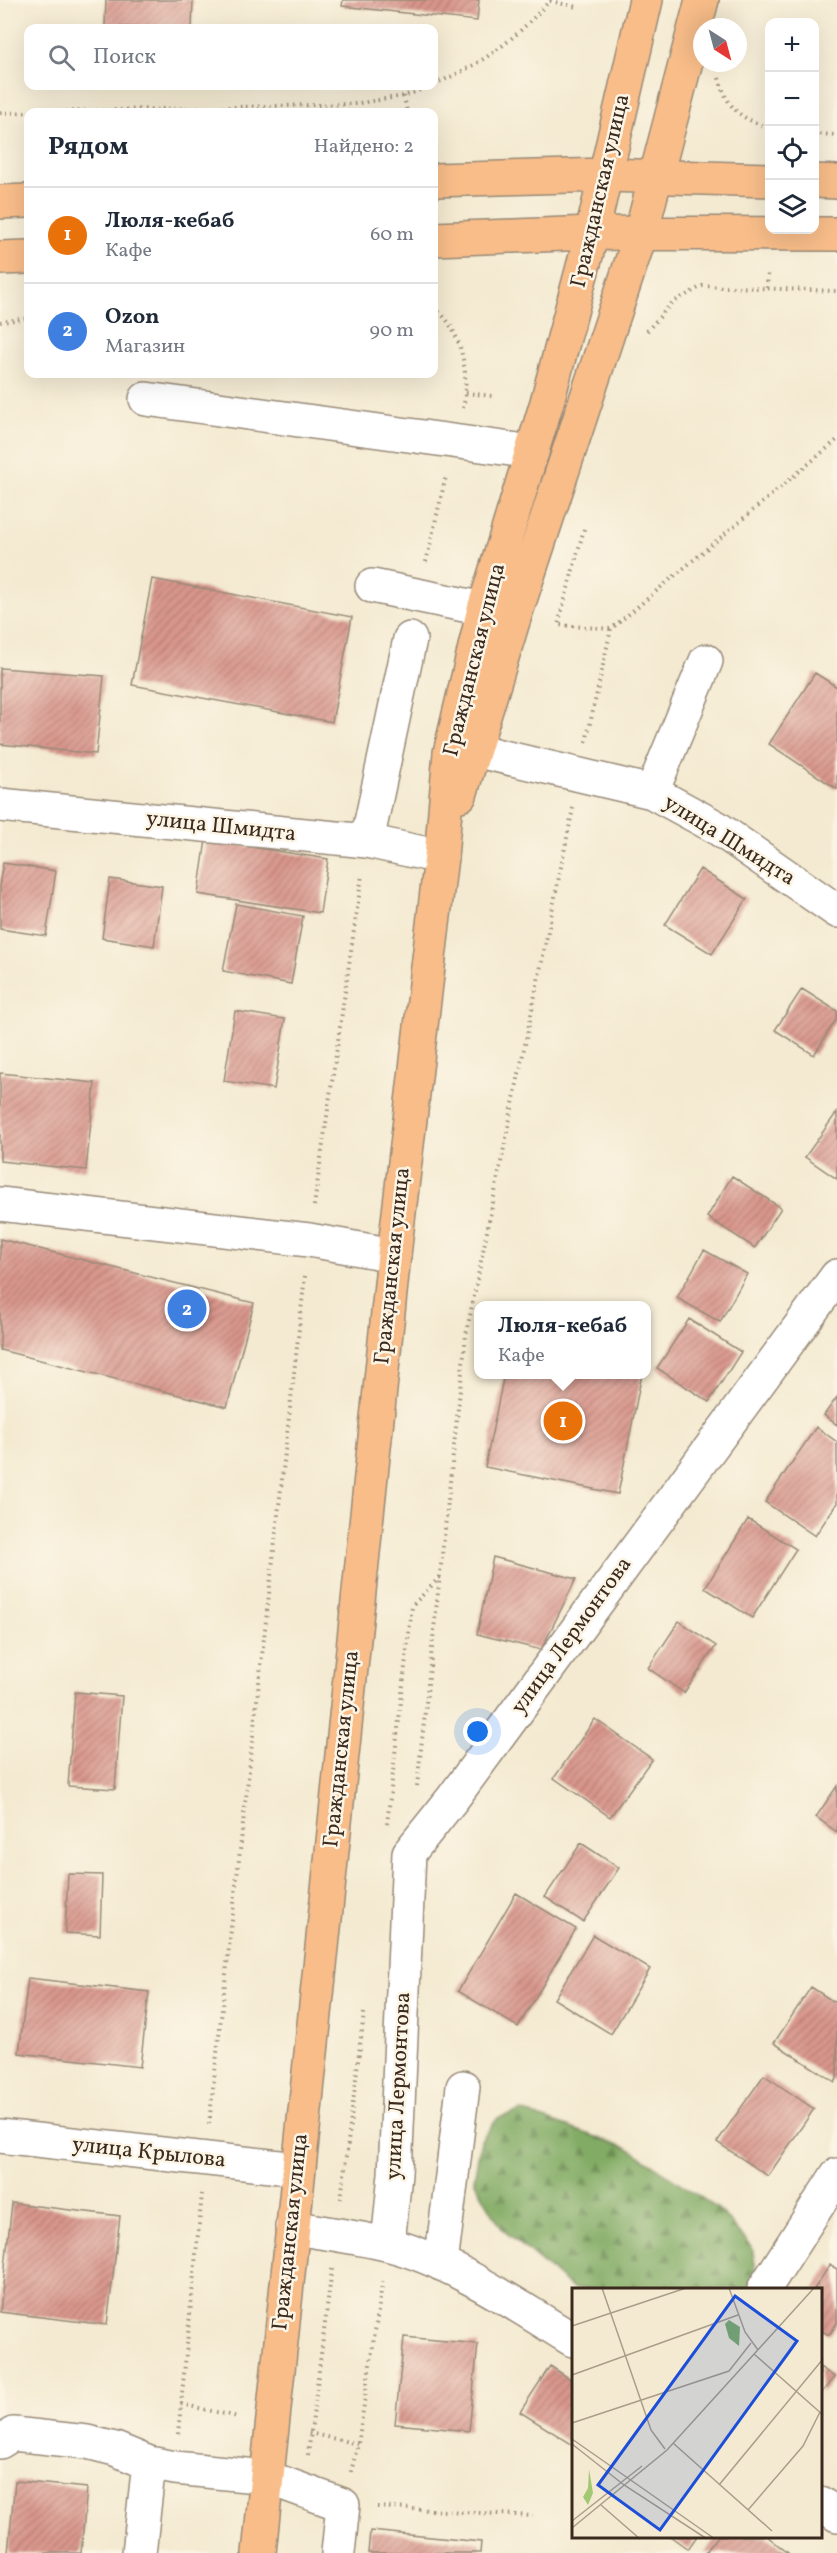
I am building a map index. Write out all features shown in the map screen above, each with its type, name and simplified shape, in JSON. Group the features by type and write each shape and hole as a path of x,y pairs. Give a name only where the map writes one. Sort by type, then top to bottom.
{"main road":[{"name":"Гражданская улица","path":"499,613 532,452 592,233 646,0"},
{"path":"656,175 702,0"},
{"path":"438,180 605,175 765,180"},
{"name":"Гражданская улица","path":"259,2553 394,1255 441,857 450,753 499,613 640,233 656,175"},
{"path":"819,181 837,182"},
{"path":"0,202 24,201"},
{"path":"438,239 592,233 837,234"},
{"path":"0,258 24,257"},
{"path":"441,857 474,750 499,613"}],"street":[{"path":"146,399 532,452"},
{"path":"372,586 499,613"},
{"path":"367,841 410,639"},
{"path":"652,792 706,661"},
{"name":"улица Шмидта","path":"474,750 652,792 716,827 837,911"},
{"name":"улица Шмидта","path":"0,805 367,841 441,857"},
{"path":"0,1204 309,1240 394,1255"},
{"name":"улица Лермонтова","path":"388,2244 395,2174 409,1853 460,1788 837,1276"},
{"path":"441,2264 463,2087"},
{"name":"улица Крылова","path":"0,2136 298,2169"},
{"path":"765,2288 837,2175"},
{"path":"292,2227 388,2244 441,2264 572,2339"},
{"path":"0,2442 13,2434 87,2442 162,2465 266,2477 343,2505 338,2553"},
{"path":"139,2553 162,2465"},
{"path":"822,2504 837,2515"}],"path":[{"path":"438,83 466,71 508,43 550,0 577,7"},
{"path":"719,72 725,99 746,121 765,127"},
{"path":"197,108 354,104 404,96 419,90"},
{"path":"404,96 406,108"},
{"path":"0,113 24,112"},
{"path":"819,134 837,135"},
{"path":"767,288 768,273"},
{"path":"646,332 672,303 702,286 837,291"},
{"path":"0,322 24,319"},
{"path":"466,393 492,396"},
{"path":"416,1795 466,1335 610,629 837,440"},
{"path":"585,522 558,625 610,629"},
{"path":"162,2465 206,2159 309,1240 367,841"},
{"path":"386,1827 412,1606 441,1577"},
{"path":"304,2490 365,2002"},
{"path":"388,2244 358,2444 343,2505 533,2516"}],"green space":[{"path":"521,2111 628,2148 718,2209 752,2247 757,2275 750,2288 572,2288 502,2229 474,2180 481,2140 498,2118"}],"building":[{"path":"106,0 193,0 192,24 105,24"},
{"path":"343,0 479,0 477,21 342,6"},
{"path":"152,579 352,617 332,722 132,685"},
{"path":"0,668 104,676 96,754 0,744"},
{"path":"815,673 837,687 837,789 769,744"},
{"path":"206,840 328,859 320,913 198,894"},
{"path":"3,863 56,871 46,936 0,929 0,880"},
{"path":"700,869 747,899 712,954 665,925"},
{"path":"110,879 162,886 154,946 102,938"},
{"path":"236,904 303,916 291,984 223,971"},
{"path":"802,989 837,1011 837,1018 814,1055 775,1030"},
{"path":"235,1011 285,1019 274,1089 224,1081"},
{"path":"0,1073 95,1083 86,1170 0,1161"},
{"path":"837,1112 837,1179 805,1157"},
{"path":"732,1176 781,1208 755,1248 707,1217"},
{"path":"0,1239 254,1303 227,1407 0,1350"},
{"path":"704,1250 747,1274 720,1322 677,1298"},
{"path":"689,1319 741,1352 709,1402 657,1368"},
{"path":"503,1379 641,1379 618,1494 485,1467"},
{"path":"837,1397 837,1425 824,1415"},
{"path":"816,1427 837,1442 837,1503 815,1536 765,1502"},
{"path":"748,1519 796,1549 752,1618 705,1588"},
{"path":"493,1557 576,1579 541,1650 477,1634"},
{"path":"679,1621 716,1646 684,1693 648,1668"},
{"path":"75,1692 122,1696 115,1789 68,1786"},
{"path":"595,1719 652,1759 610,1817 554,1778"},
{"path":"837,1786 837,1832 816,1817"},
{"path":"581,1843 619,1868 583,1922 545,1897"},
{"path":"68,1874 102,1875 100,1935 65,1933"},
{"path":"516,1893 576,1929 518,2027 458,1991"},
{"path":"593,1935 650,1969 611,2034 554,1999"},
{"path":"28,1978 149,1992 140,2067 19,2053"},
{"path":"811,1987 837,2004 837,2079 835,2082 774,2043"},
{"path":"764,2075 814,2109 768,2176 717,2142"},
{"path":"12,2203 120,2216 107,2325 0,2312"},
{"path":"830,2265 837,2269 837,2323 829,2335 822,2331 822,2288 815,2288"},
{"path":"404,2337 478,2344 469,2431 395,2424"},
{"path":"550,2366 572,2380 572,2444 520,2412"},
{"path":"822,2368 834,2377 822,2392"},
{"path":"15,2481 87,2488 81,2553 8,2553"},
{"path":"370,2531 481,2542 480,2553 368,2553"},
{"path":"673,2538 696,2538 688,2549"},
{"path":"716,2538 769,2538 788,2553 705,2553"}],"place":[{"name":"Ozon","path":"187,1309"},
{"name":"Люля-кебаб","path":"563,1421"}]}
